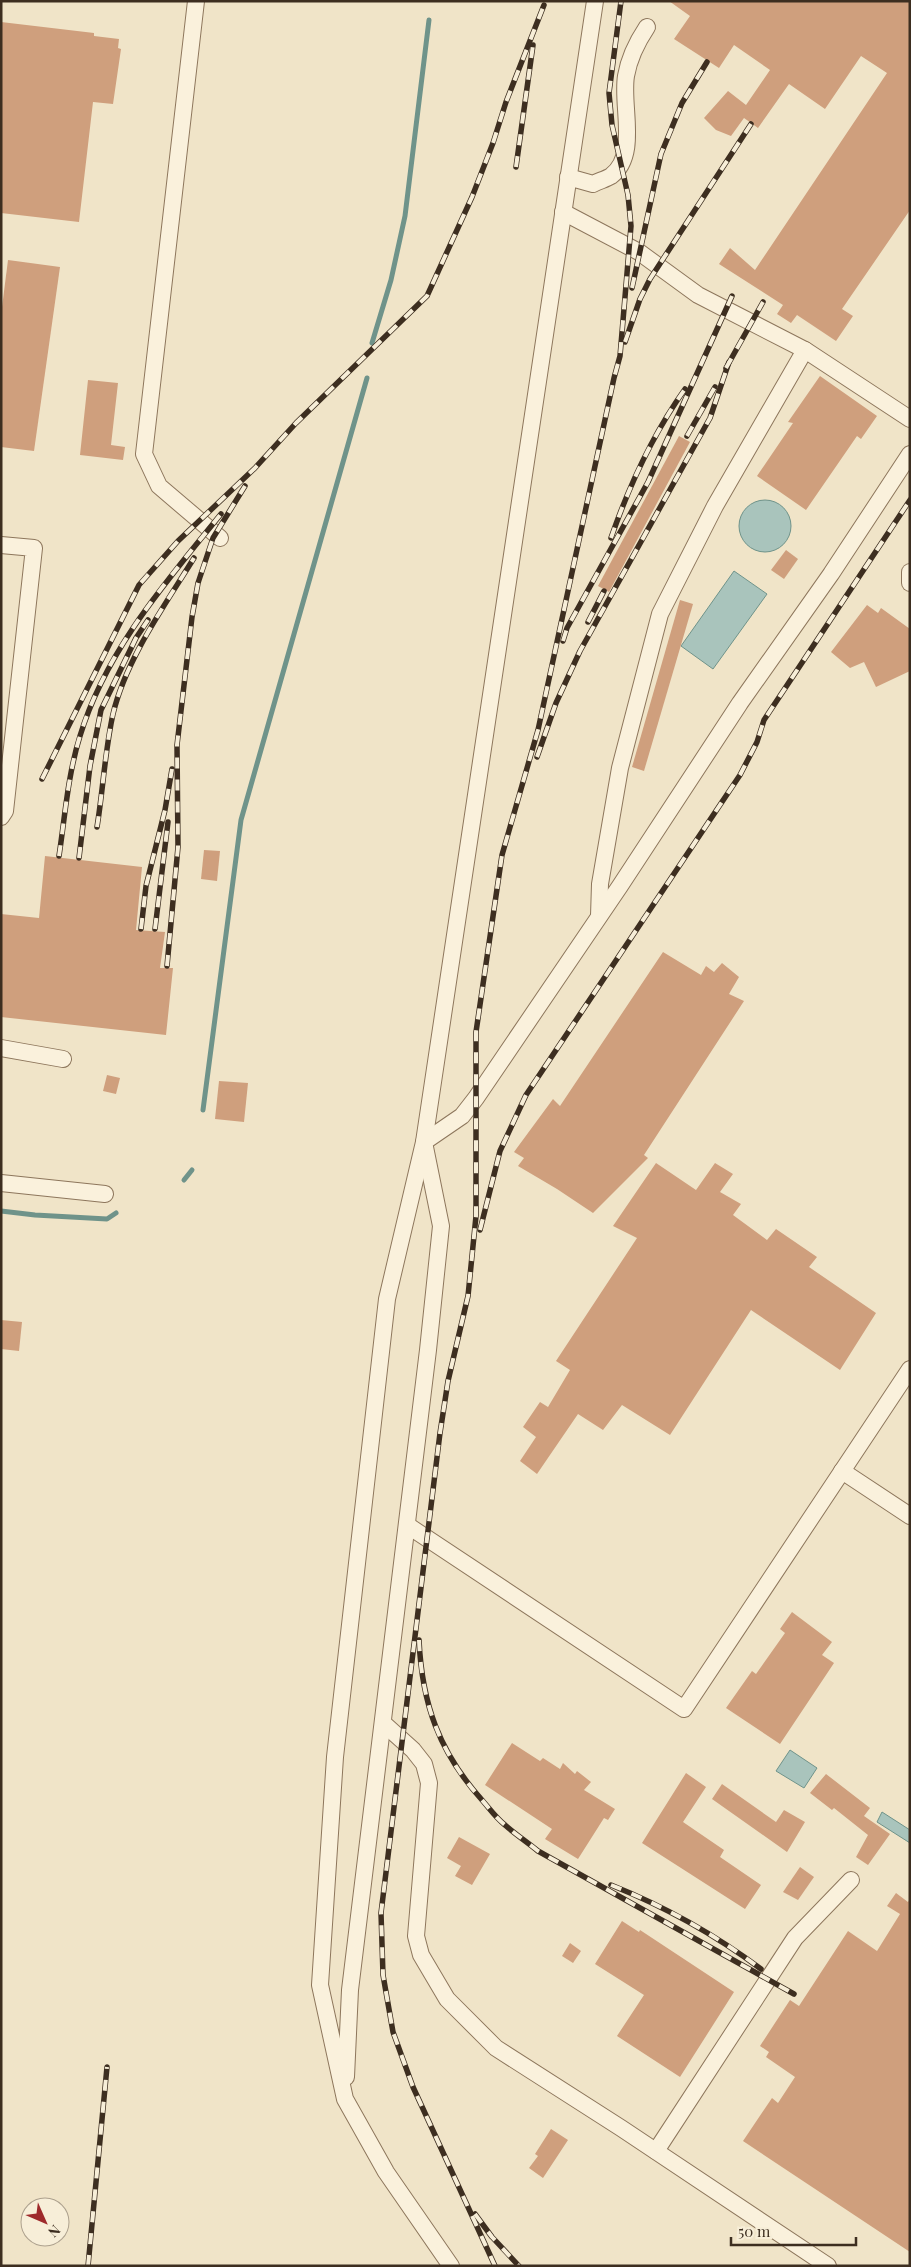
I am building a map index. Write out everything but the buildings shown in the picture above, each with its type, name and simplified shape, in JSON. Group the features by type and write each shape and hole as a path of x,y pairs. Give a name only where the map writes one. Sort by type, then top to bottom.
{"street":[{"path":"196,1 144,454 159,486 220,538"},
{"path":"451,2266 386,2172 345,2099 320,1985 335,1758 387,1299 424,1142 594,1"},
{"path":"568,178 593,184 611,176 621,164 628,140 626,76 637,42 648,27"},
{"path":"563,212 639,252 698,295 805,350 910,419"},
{"path":"600,916 600,884 620,768 660,614 715,506 805,350"},
{"path":"424,1142 462,1116 476,1098 600,916 740,702 831,574 910,454"},
{"path":"1,545 34,548 5,811 1,816"},
{"path":"910,572 910,583"},
{"path":"1,1048 63,1059"},
{"path":"345,2099 350,1990 407,1525 441,1226 424,1142"},
{"path":"1,1184 105,1194"},
{"path":"407,1525 684,1709 910,1369"},
{"path":"842,1471 910,1516"},
{"path":"383,1723 413,1750 424,1764 429,1783 416,1936 421,1955 447,1999 496,2048 656,2151 828,2266"},
{"path":"656,2151 795,1938 851,1880"}],"water":[{"path":"765,500 775,502 783,508 789,516 791,526 789,536 783,544 775,550 765,552 755,550 747,544 741,536 739,526 741,516 747,508 755,502"},
{"path":"734,571 767,594 713,669 681,646"},
{"path":"790,1750 817,1768 804,1788 776,1771"},
{"path":"882,1812 910,1830 910,1843 877,1822"}],"waterway":[{"path":"372,343 391,280 405,216 429,20"},
{"path":"203,1110 241,820 367,378"},
{"path":"184,1180 192,1170"},
{"path":"1,1211 107,1219 116,1213"}],"railway":[{"path":"495,2266 413,2087 393,2032 383,1975 381,1913 440,1433 448,1381 468,1296 476,1216 476,1032 502,855 538,730 620,356 631,226 628,195 612,125 609,93 621,1"},
{"path":"42,779 139,585 178,541 255,468 296,423 427,296 472,197 493,143 506,102 544,5"},
{"path":"516,167 533,45"},
{"path":"632,288 661,154 682,103 707,62"},
{"path":"625,342 640,299 650,279 751,124"},
{"path":"563,641 567,628 648,482 732,296"},
{"path":"726,368 763,302"},
{"path":"537,757 556,703 580,651 710,418 729,362"},
{"path":"687,436 715,387"},
{"path":"611,538 626,499 652,442 685,389"},
{"path":"167,966 178,847 177,745 192,617 198,583 213,538 245,486"},
{"path":"480,1230 500,1151 526,1095 740,775 757,742 764,720 910,500"},
{"path":"59,856 76,750 91,705 105,675 159,591 221,514"},
{"path":"97,827 110,728 119,693 127,673 148,633 194,558"},
{"path":"588,622 604,591"},
{"path":"79,858 90,766 101,710 136,638 148,620"},
{"path":"141,929 146,886 165,810 172,769"},
{"path":"155,929 168,822"},
{"path":"419,1640 424,1685 429,1706 444,1745 454,1764 467,1782 502,1822 538,1851 794,1994"},
{"path":"611,1885 651,1902 689,1922 761,1969"},
{"path":"88,2266 107,2067"},
{"path":"475,2214 492,2237 519,2266"}]}
